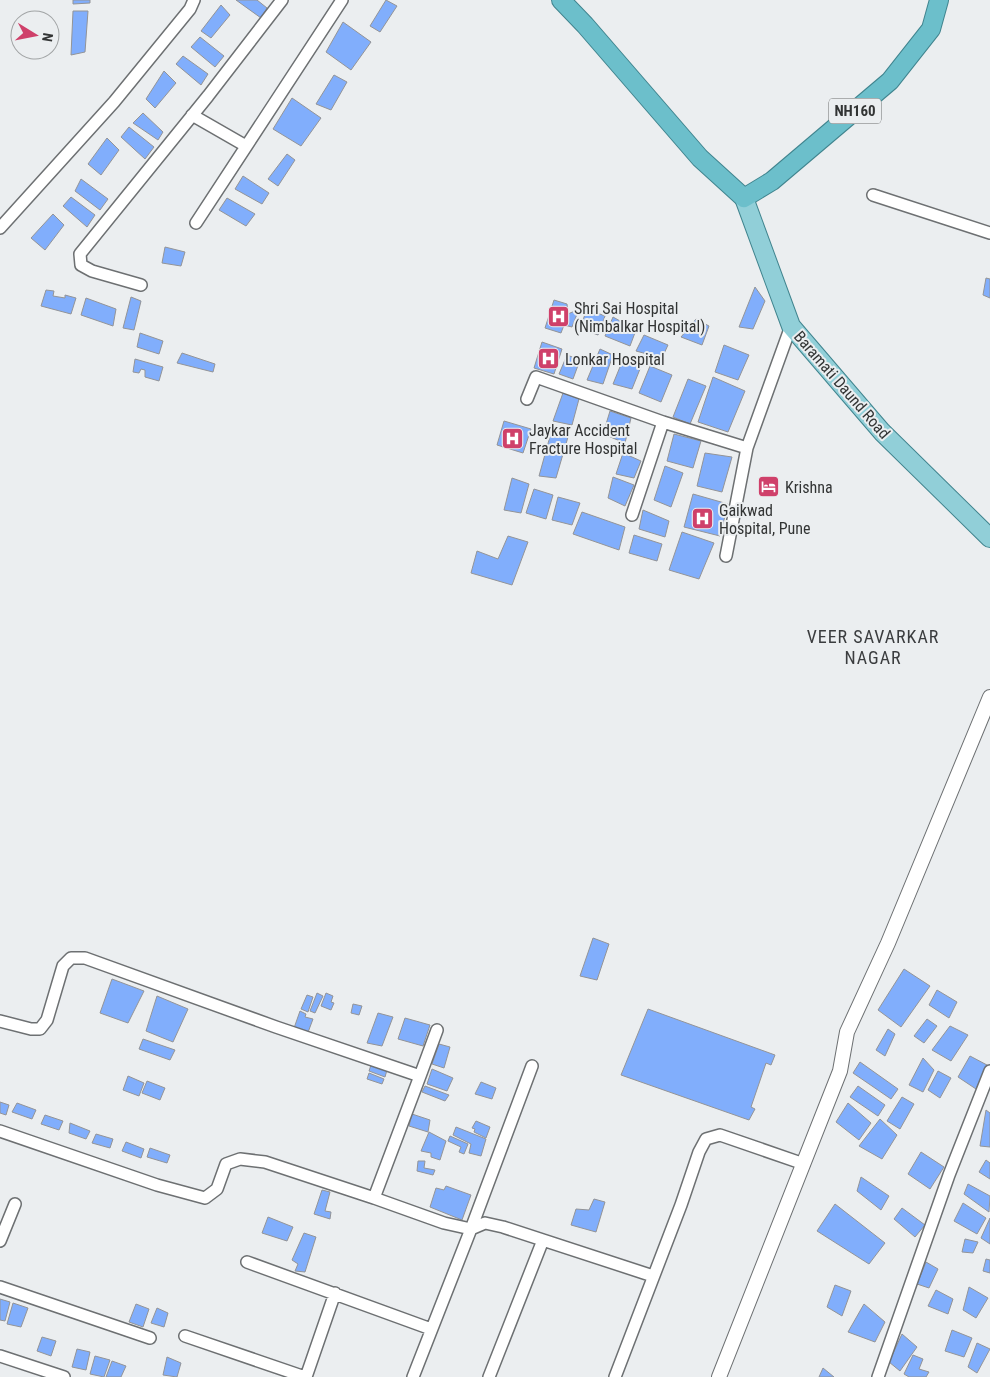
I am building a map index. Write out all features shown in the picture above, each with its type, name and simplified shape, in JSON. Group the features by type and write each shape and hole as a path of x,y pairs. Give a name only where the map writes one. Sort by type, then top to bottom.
{"highway":[{"path":"561,0 700,158 744,198"},
{"name":"NH160","path":"744,198 772,181 890,81 931,29 939,0"}],"main road":[{"name":"Baramati Daund Road","path":"744,198 791,326 882,432 990,538"}],"street":[{"path":"0,228 114,102 190,9 194,0"},
{"path":"141,285 92,271 81,265 80,254 282,0"},
{"path":"196,223 342,0"},
{"path":"192,115 246,146"},
{"path":"873,195 990,233"},
{"path":"726,556 747,448 791,326"},
{"path":"527,400 536,378 663,422 747,448"},
{"path":"632,516 663,422"},
{"path":"719,1377 840,1071 847,1032 888,943 990,697"},
{"path":"0,1021 31,1029 40,1029 47,1020 64,966 71,958 85,958 276,1027 420,1076"},
{"path":"374,1198 437,1030"},
{"path":"413,1377 471,1230 532,1066"},
{"path":"878,1377 949,1175 990,1071"},
{"path":"0,1132 157,1185 205,1198 217,1189 226,1164 240,1159 264,1162 444,1223 471,1230 485,1223 653,1276"},
{"path":"615,1377 681,1205 699,1152 706,1139 720,1136 804,1164"},
{"path":"0,1241 15,1204"},
{"path":"488,1377 543,1240"},
{"path":"247,1262 432,1329"},
{"path":"0,1287 150,1338"},
{"path":"185,1336 305,1377 335,1294"},
{"path":"0,1356 64,1377"}],"building":[{"path":"73,0 90,0 90,3 73,4"},
{"path":"236,0 257,0 267,8 261,18"},
{"path":"386,0 397,6 380,32 370,26"},
{"path":"221,5 230,15 211,38 201,31"},
{"path":"73,11 88,11 85,52 71,55"},
{"path":"343,22 371,42 351,70 326,52"},
{"path":"200,37 224,56 215,67 191,47"},
{"path":"183,56 208,74 201,85 176,64"},
{"path":"164,71 176,83 155,108 146,99"},
{"path":"334,75 347,82 331,110 316,104"},
{"path":"292,98 321,118 301,146 273,129"},
{"path":"143,113 163,132 158,140 133,123"},
{"path":"129,127 154,147 145,159 121,137"},
{"path":"107,138 119,150 101,175 88,164"},
{"path":"287,154 295,160 278,186 268,179"},
{"path":"243,176 269,193 262,204 235,189"},
{"path":"81,179 108,199 100,210 75,191"},
{"path":"71,197 95,215 87,227 63,206"},
{"path":"227,198 255,214 246,226 219,210"},
{"path":"53,214 64,225 45,250 31,238"},
{"path":"165,247 185,252 181,266 162,263"},
{"path":"986,278 990,279 990,298 983,295"},
{"path":"755,287 765,301 753,329 739,327"},
{"path":"46,290 54,291 53,296 65,298 65,295 76,298 71,314 41,306"},
{"path":"131,297 141,301 134,330 123,328"},
{"path":"86,298 116,309 113,326 81,315"},
{"path":"554,300 567,304 568,314 579,309 572,327 564,325 561,333 545,328"},
{"path":"587,309 605,316 598,335 580,328"},
{"path":"613,317 636,330 630,346 605,336"},
{"path":"696,319 709,326 702,345 681,337"},
{"path":"140,333 163,341 159,354 137,347"},
{"path":"644,335 668,345 662,358 636,351"},
{"path":"542,342 562,349 554,374 534,368"},
{"path":"724,345 749,355 738,380 715,372"},
{"path":"600,349 613,355 603,384 587,380"},
{"path":"182,353 215,364 213,372 177,363"},
{"path":"567,355 580,360 573,379 559,374"},
{"path":"624,357 642,364 632,389 613,384"},
{"path":"135,359 163,367 159,381 145,377 145,370 141,369 139,373 133,372"},
{"path":"650,366 672,375 661,402 639,393"},
{"path":"713,377 745,391 728,432 698,422"},
{"path":"688,379 706,386 690,424 673,417"},
{"path":"563,393 579,399 572,425 553,421"},
{"path":"610,411 631,418 625,443 603,434"},
{"path":"504,421 531,429 523,453 497,445"},
{"path":"552,429 568,437 556,478 539,476"},
{"path":"674,434 701,441 693,468 667,461"},
{"path":"623,453 641,461 634,478 616,474"},
{"path":"705,453 732,457 722,492 697,486"},
{"path":"665,466 683,473 671,507 654,500"},
{"path":"613,477 634,485 625,506 608,498"},
{"path":"512,478 529,484 521,513 504,510"},
{"path":"534,489 553,495 546,519 526,513"},
{"path":"693,494 728,504 720,536 684,527"},
{"path":"558,497 580,503 572,525 552,520"},
{"path":"643,510 669,521 665,537 639,529"},
{"path":"582,512 625,527 619,550 573,534"},
{"path":"682,532 714,543 699,579 669,570"},
{"path":"634,535 662,544 657,561 629,553"},
{"path":"508,536 528,542 512,585 471,573 477,551 498,559"},
{"path":"593,938 609,944 597,980 580,976"},
{"path":"904,969 930,986 901,1027 878,1010"},
{"path":"112,979 144,991 128,1023 100,1013"},
{"path":"937,990 957,1002 949,1018 929,1005"},
{"path":"317,993 323,996 315,1013 310,1011"},
{"path":"326,993 333,996 331,1002 334,1003 331,1010 321,1006"},
{"path":"307,995 313,997 308,1012 301,1009"},
{"path":"157,996 188,1009 173,1042 146,1031"},
{"path":"353,1004 362,1006 359,1015 351,1013"},
{"path":"648,1009 775,1055 771,1065 766,1063 751,1107 755,1109 749,1120 621,1075"},
{"path":"300,1011 306,1014 305,1017 313,1019 307,1035 293,1031"},
{"path":"378,1013 393,1017 382,1046 367,1043"},
{"path":"405,1018 430,1025 423,1046 398,1039"},
{"path":"927,1019 937,1026 924,1043 914,1036"},
{"path":"950,1026 968,1035 951,1061 932,1050"},
{"path":"888,1029 895,1034 885,1056 876,1050"},
{"path":"143,1039 175,1050 170,1060 139,1049"},
{"path":"439,1044 450,1047 444,1068 432,1064"},
{"path":"970,1056 987,1065 976,1089 958,1077"},
{"path":"923,1058 934,1070 923,1092 909,1085"},
{"path":"860,1062 898,1089 891,1099 853,1073"},
{"path":"371,1065 387,1070 385,1077 369,1071"},
{"path":"432,1069 453,1078 447,1091 427,1084"},
{"path":"938,1071 951,1078 940,1098 928,1090"},
{"path":"369,1073 384,1079 382,1084 367,1079"},
{"path":"128,1076 144,1083 139,1096 123,1090"},
{"path":"147,1081 165,1088 160,1100 142,1093"},
{"path":"481,1082 496,1088 492,1099 475,1094"},
{"path":"425,1086 449,1095 445,1101 422,1092"},
{"path":"858,1086 885,1105 878,1116 850,1097"},
{"path":"902,1097 914,1104 900,1129 887,1121"},
{"path":"0,1102 9,1105 6,1115 0,1113"},
{"path":"17,1103 36,1110 32,1119 12,1112"},
{"path":"848,1103 871,1123 859,1140 836,1122"},
{"path":"986,1110 990,1113 990,1147 980,1146"},
{"path":"412,1114 430,1120 428,1132 409,1126"},
{"path":"45,1115 63,1121 59,1130 41,1124"},
{"path":"880,1119 897,1135 882,1159 859,1146"},
{"path":"476,1121 490,1127 486,1138 474,1132 475,1129 472,1128"},
{"path":"70,1123 90,1131 86,1139 69,1133"},
{"path":"456,1127 486,1139 481,1156 469,1153 471,1144 453,1135"},
{"path":"429,1132 446,1141 440,1160 431,1157 431,1153 421,1151"},
{"path":"96,1134 113,1139 110,1148 92,1143"},
{"path":"450,1136 468,1144 464,1154 459,1152 461,1147 448,1141"},
{"path":"126,1142 144,1149 141,1158 122,1151"},
{"path":"150,1148 170,1155 167,1163 147,1157"},
{"path":"921,1152 944,1167 930,1189 908,1174"},
{"path":"986,1160 990,1163 990,1179 979,1172"},
{"path":"418,1161 425,1161 424,1168 435,1170 433,1175 417,1171"},
{"path":"861,1177 889,1196 881,1210 857,1191"},
{"path":"968,1184 990,1196 989,1212 964,1194"},
{"path":"446,1186 471,1195 462,1220 430,1207 436,1188 444,1190"},
{"path":"322,1190 330,1192 325,1211 331,1212 330,1219 314,1214"},
{"path":"594,1199 605,1202 596,1232 571,1225 576,1209 589,1210"},
{"path":"963,1203 986,1218 977,1234 954,1221"},
{"path":"835,1204 885,1243 869,1264 817,1231"},
{"path":"902,1208 925,1225 915,1237 894,1219"},
{"path":"268,1217 293,1227 287,1241 262,1233"},
{"path":"990,1218 990,1244 981,1238"},
{"path":"304,1233 316,1237 305,1272 295,1271 298,1264 292,1260"},
{"path":"965,1239 978,1242 973,1253 962,1252"},
{"path":"986,1259 990,1260 990,1273 983,1271"},
{"path":"926,1262 938,1269 929,1288 917,1284"},
{"path":"835,1285 851,1291 842,1316 827,1307"},
{"path":"969,1287 988,1298 976,1318 963,1310"},
{"path":"936,1290 953,1299 948,1314 928,1306"},
{"path":"0,1299 10,1302 5,1321 0,1320"},
{"path":"13,1303 28,1308 21,1327 7,1324"},
{"path":"136,1304 149,1309 143,1327 129,1322"},
{"path":"864,1304 885,1322 875,1342 848,1332"},
{"path":"157,1308 168,1313 164,1327 151,1323"},
{"path":"952,1330 972,1338 964,1357 945,1351"},
{"path":"902,1334 917,1347 900,1371 889,1362"},
{"path":"42,1337 56,1341 51,1356 37,1351"},
{"path":"977,1343 990,1349 977,1373 968,1367"},
{"path":"77,1349 90,1352 86,1370 72,1367"},
{"path":"913,1355 923,1359 919,1369 929,1372 926,1377 909,1377 904,1374"},
{"path":"95,1356 110,1360 104,1377 90,1374"},
{"path":"167,1357 181,1363 177,1377 163,1375"},
{"path":"112,1361 126,1366 121,1377 106,1377"},
{"path":"823,1368 834,1377 819,1377"}],"place":[{"name":"Shri Sai Hospital (Nimbalkar Hospital)","path":"558,317"},
{"name":"Lonkar Hospital","path":"549,359"},
{"name":"Jaykar Accident Fracture Hospital","path":"513,439"},
{"name":"Krishna","path":"769,487"},
{"name":"Gaikwad Hospital, Pune","path":"703,519"}],"district":[{"name":"VEER SAVARKAR NAGAR","path":"873,646"}]}
